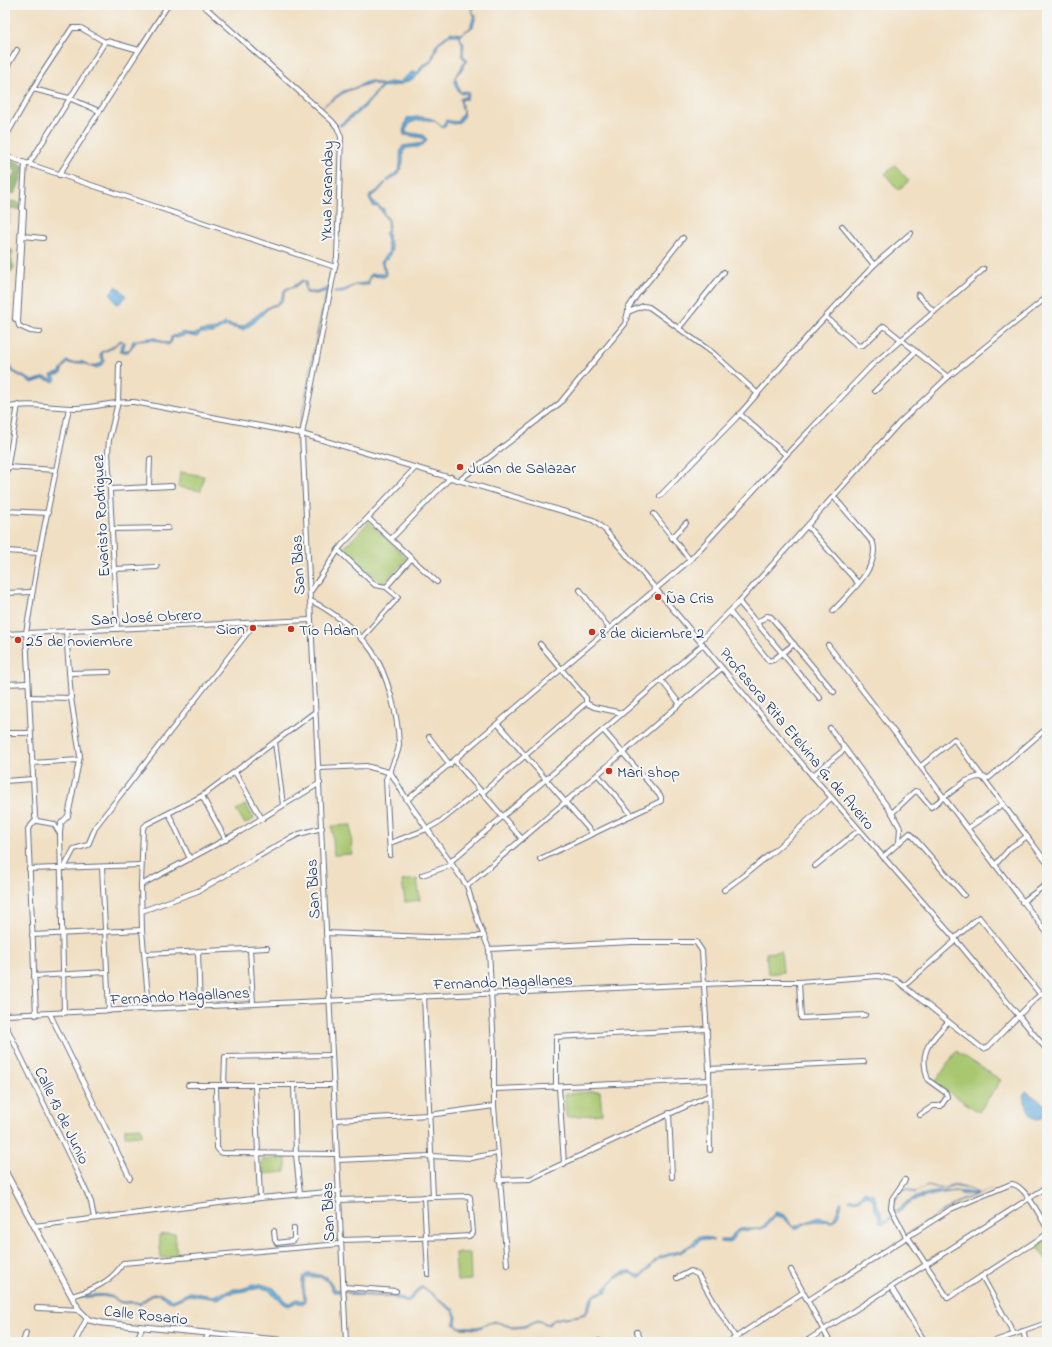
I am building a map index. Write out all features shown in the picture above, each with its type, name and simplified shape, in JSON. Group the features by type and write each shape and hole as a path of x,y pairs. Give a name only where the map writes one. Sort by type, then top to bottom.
{"main road":[{"name":"Calle Rosario","path":"5,1171 79,1310 87,1318 98,1322 142,1328 299,1342"}],"street":[{"path":"59,175 168,5"},
{"name":"Ykua Karanday","path":"203,5 332,121 339,130 341,143 335,267 302,434"},
{"path":"5,138 33,88 72,28 81,28 104,42 108,41 139,50"},
{"path":"14,319 22,199 27,163 104,42"},
{"path":"5,70 17,50"},
{"path":"33,88 69,98 99,111"},
{"path":"5,156 335,267"},
{"path":"22,199 24,209 18,322 23,328 40,332"},
{"path":"842,226 874,266"},
{"path":"660,496 740,414 826,317 874,266 912,234"},
{"path":"23,236 43,238"},
{"path":"461,480 560,403 625,324 628,312 637,294 683,238"},
{"path":"407,800 455,761 690,560 786,455 872,365 984,270"},
{"path":"679,328 724,272"},
{"path":"918,295 934,312"},
{"path":"422,875 451,863 503,815 661,680 730,612 899,423 948,377 1047,297"},
{"path":"628,312 643,306 649,307 713,353 758,394"},
{"path":"826,317 858,346 863,345 884,326 948,377"},
{"path":"875,391 916,351"},
{"name":"Evaristo Rodriguez","path":"117,629 109,440 118,402 119,364"},
{"name":"Profesora Rita Etelvina G. de Aveiro","path":"5,408 18,405 69,408 92,407 118,402 134,402 302,434 592,520 605,530 656,589 812,776 955,939 1047,1050"},
{"path":"5,482 18,405"},
{"path":"36,1015 28,830 36,820 32,779 26,633 39,553 69,408"},
{"path":"740,414 786,455"},
{"name":"San Blas","path":"302,434 346,1342"},
{"path":"149,487 150,458"},
{"path":"310,592 338,550 416,467"},
{"path":"7,468 56,470"},
{"path":"391,539 451,477"},
{"path":"110,489 172,486"},
{"path":"833,611 868,572 874,554 874,543 834,497"},
{"path":"5,511 48,513"},
{"path":"654,514 690,560"},
{"path":"368,518 437,582"},
{"path":"672,538 686,522"},
{"path":"808,526 858,583"},
{"path":"112,529 168,528"},
{"path":"338,550 375,585 386,587 397,599 361,639"},
{"path":"5,551 39,553"},
{"path":"386,587 412,558"},
{"path":"115,569 157,567"},
{"path":"580,590 609,628"},
{"path":"5,593 32,592"},
{"path":"311,601 324,608 361,639 373,652 396,714 399,750 386,779 390,855"},
{"path":"739,602 820,698"},
{"path":"730,612 769,661 774,660 794,644"},
{"path":"757,623 767,616 771,617 834,692"},
{"name":"San José Obrero","path":"5,634 311,620"},
{"path":"62,868 74,849 88,845 96,826 256,622"},
{"path":"64,1013 62,868 60,834 61,823 68,816 80,756 71,698 66,631"},
{"path":"540,644 586,698 586,703"},
{"path":"828,645 1047,933"},
{"path":"467,886 566,803 722,668"},
{"path":"69,673 108,672"},
{"path":"661,680 680,704"},
{"path":"5,684 28,683"},
{"path":"29,697 71,698"},
{"path":"586,703 594,707 622,713"},
{"path":"390,844 427,829 441,821 525,756 586,703"},
{"path":"149,1009 142,930 141,865 143,828 147,824 202,796 315,712"},
{"path":"498,724 593,834"},
{"path":"830,728 892,813 900,828 898,843"},
{"path":"892,813 915,791 918,792 930,807 966,781 977,777 986,779 992,776 1047,728"},
{"path":"540,859 662,799 603,730"},
{"path":"5,733 30,733"},
{"path":"429,737 450,765"},
{"path":"921,766 954,738 986,779 1026,837 1047,863"},
{"path":"276,742 283,805"},
{"path":"812,776 845,749"},
{"path":"32,763 79,760"},
{"path":"455,761 503,815 522,839"},
{"path":"319,768 366,766 390,770"},
{"path":"390,770 407,800 467,886 489,949 492,994 495,1089 494,1106 507,1265"},
{"path":"235,772 262,819"},
{"path":"598,775 632,815"},
{"path":"5,781 32,779"},
{"path":"141,885 226,840 320,783"},
{"path":"202,796 226,840"},
{"path":"724,890 760,862 831,798"},
{"path":"968,828 1003,804"},
{"path":"169,814 190,859"},
{"path":"36,820 54,824 60,834"},
{"path":"142,911 198,892 287,840 299,834 322,828"},
{"path":"815,866 859,830"},
{"path":"883,857 910,833 964,895"},
{"path":"995,865 1011,847 1026,837"},
{"path":"29,868 141,865"},
{"path":"102,866 109,1011"},
{"path":"1022,902 1047,884"},
{"path":"904,986 979,917 1040,994"},
{"path":"32,935 142,930"},
{"path":"326,933 429,937 484,936"},
{"path":"489,949 625,942 696,942 702,951 709,1069 708,1096 710,1150"},
{"path":"144,954 267,948"},
{"path":"250,949 253,1004"},
{"path":"198,952 200,1007"},
{"path":"34,976 107,972"},
{"name":"Fernando Magallanes","path":"5,1015 36,1015 704,984 799,982 878,976 896,980 978,1047 986,1049 1019,1015"},
{"path":"799,982 800,1018 865,1015"},
{"path":"1019,1015 1047,989"},
{"path":"424,996 433,1197"},
{"path":"50,1014 130,1178"},
{"path":"920,1115 933,1106 941,1106 947,1097 946,1093 928,1080 925,1056 928,1044 948,1022"},
{"name":"Calle 13 de Junio","path":"5,1024 81,1180 91,1202 94,1218"},
{"path":"564,1164 556,1037 707,1029"},
{"path":"224,1085 225,1057 332,1055"},
{"path":"709,1069 864,1062"},
{"path":"495,1089 709,1080"},
{"path":"188,1085 334,1085"},
{"path":"294,1085 296,1155 300,1194"},
{"path":"216,1086 218,1151 225,1153 296,1155 336,1154"},
{"path":"255,1086 260,1198"},
{"path":"499,1180 530,1179 708,1096"},
{"path":"335,1120 429,1115 494,1106"},
{"path":"669,1113 672,1177"},
{"path":"337,1160 431,1156 471,1158 497,1153"},
{"path":"905,1180 891,1204 892,1212 948,1298 1047,1234"},
{"path":"807,1301 951,1209 1011,1184 1020,1187 1047,1228"},
{"path":"804,1342 1047,1187"},
{"path":"34,1226 260,1198 338,1191"},
{"path":"424,1197 428,1274"},
{"path":"72,1296 101,1285 119,1271 123,1264 285,1250 340,1242 469,1236 473,1233 470,1197 338,1200"},
{"path":"274,1231 276,1242 293,1241 294,1228"},
{"path":"285,1242 285,1250"},
{"path":"791,1270 802,1293 830,1342"},
{"path":"677,1278 691,1271 698,1275 736,1340"},
{"path":"982,1276 1014,1334"},
{"path":"344,1287 396,1291"},
{"path":"891,1287 925,1342"},
{"path":"729,1342 736,1340 802,1293"},
{"path":"37,1308 79,1310"},
{"path":"75,1342 87,1318"},
{"path":"992,1342 1047,1323"},
{"path":"136,1342 142,1328"},
{"path":"1023,1331 1026,1342"},
{"path":"23,1342 26,1332"},
{"path":"637,1332 642,1342"},
{"path":"205,1342 208,1334"}],"green space":[{"path":"5,156 24,166 21,180 15,193 10,194 5,192 5,181 13,177 16,172 12,168 5,173"},
{"path":"895,165 909,181 898,190 885,174"},
{"path":"5,200 17,202 22,206 21,210 10,209 9,223 5,222"},
{"path":"11,249 13,252 11,258 14,268 12,272 5,269 5,251"},
{"path":"180,472 204,476 201,491 178,487"},
{"path":"369,522 407,559 382,584 344,548"},
{"path":"246,805 254,819 245,824 236,810"},
{"path":"351,825 352,854 334,855 332,826"},
{"path":"417,879 420,900 405,902 402,881"},
{"path":"781,951 783,972 768,974 766,953"},
{"path":"956,1051 1001,1080 979,1112 935,1083"},
{"path":"600,1091 602,1114 566,1117 565,1094"},
{"path":"141,1127 142,1135 125,1136 125,1128"},
{"path":"286,1158 286,1172 263,1174 262,1160"},
{"path":"175,1233 177,1257 161,1258 159,1235"},
{"path":"1047,1238 1047,1261 1036,1245"},
{"path":"455,1253 470,1253 471,1280 457,1281"}],"water":[{"path":"474,5 472,11 476,16 473,27 462,34 460,38 459,35 450,35 439,43 432,61 425,66 415,78 399,85 382,87 365,107 341,126 339,125 363,106 381,86 371,83 347,91 323,106 343,91 354,88 368,81 373,81 383,85 389,82 398,83 412,72 418,72 422,65 428,63 432,58 436,44 451,32 460,34 470,28 474,15 471,10"},
{"path":"460,38 464,43 463,55 468,61 463,65 463,69 457,74 463,63 467,61 462,57 462,44"},
{"path":"455,77 460,92 466,91 469,93 467,99 461,100 464,114 462,120 454,124 446,122 446,126 443,128 437,122 429,120 420,120 410,123 405,132 423,135 427,139 426,142 420,147 407,148 403,152 403,162 399,173 388,182 387,180 399,169 403,146 424,143 423,138 404,135 403,131 407,118 427,118 435,120 442,126 446,120 457,122 463,113 460,99 468,95 466,93 461,94 457,89 454,81"},
{"path":"385,182 386,183 377,193 371,196 371,198 375,204 384,209 384,214 389,220 388,235 392,249 388,259 384,260 383,263 387,275 384,277 372,276 369,279 369,285 356,285 366,283 371,274 385,274 381,261 389,251 385,234 388,229 387,220 378,206 374,207 369,198 371,194 377,191"},
{"path":"331,268 329,287 322,311 327,291 316,294 306,293 304,282 302,281 295,287 286,290 282,301 277,305 270,307 255,322 243,330 226,326 213,333 201,333 197,337 186,335 177,338 173,337 171,343 168,345 155,340 137,341 128,352 119,352 121,349 120,346 123,342 120,341 111,349 103,352 102,355 105,361 99,367 93,368 81,363 72,364 68,363 63,368 61,374 54,376 56,379 54,382 44,379 32,383 13,372 5,363 5,361 15,372 33,381 44,377 53,380 51,375 59,373 67,361 74,363 81,361 91,366 100,364 103,360 100,356 101,352 110,348 121,340 125,343 123,351 130,349 133,341 140,339 155,338 167,343 170,342 171,337 183,332 194,335 200,331 216,329 225,323 241,327 264,310 273,305 277,304 285,289 294,286 302,280 306,282 307,292 317,292 328,288"},
{"path":"354,285 343,293 334,293 335,291 343,290"},
{"path":"115,287 118,287 126,296 119,304 116,303 110,293"},
{"path":"322,313 299,429 318,329"},
{"path":"1026,1091 1045,1105 1047,1112 1042,1118 1038,1119 1031,1116 1023,1097"},
{"path":"928,1185 915,1193 903,1189 894,1203 902,1187 916,1192"},
{"path":"951,1185 968,1189 952,1186 943,1189"},
{"path":"970,1189 979,1194 976,1195 961,1194 955,1191 978,1194"},
{"path":"864,1191 873,1194 881,1213 882,1221 891,1216 892,1218 883,1224 879,1223 879,1216 874,1208 873,1199 866,1195 859,1200 850,1201 849,1199 858,1198"},
{"path":"954,1191 912,1201 897,1213 896,1211 909,1201 922,1195"},
{"path":"841,1201 838,1217 833,1222 810,1222 799,1229 794,1229 785,1219 778,1216 773,1218 764,1228 739,1232 730,1243 720,1242 720,1240 729,1240 737,1230 746,1228 754,1229 763,1226 776,1212 785,1215 794,1227 819,1217 832,1220"},
{"path":"959,1202 907,1234 956,1203"},
{"path":"699,1236 713,1239 713,1241 700,1239 695,1246 690,1246 682,1252 658,1259 640,1279 630,1273 615,1278 606,1292 596,1295 586,1314 554,1320 585,1312 591,1298 604,1289 616,1276 619,1274 628,1271 641,1276 658,1257 682,1250 693,1243"},
{"path":"310,1273 327,1277 334,1289 341,1290 341,1292 333,1292 325,1279 319,1277 308,1277 305,1278 304,1282 305,1302 303,1305 297,1302 289,1306 286,1305 276,1298 269,1290 261,1288 227,1294 218,1299 189,1295 173,1302 166,1300 160,1294 152,1295 140,1305 137,1303 121,1303 112,1298 102,1296 76,1298 89,1295 102,1295 111,1296 122,1302 140,1303 150,1295 154,1294 161,1293 173,1300 190,1292 213,1296 234,1289 241,1289 261,1284 274,1288 285,1301 289,1303 297,1299 304,1301 302,1281 305,1275"},
{"path":"422,1286 454,1310 457,1317 456,1324 459,1327 478,1327 494,1321 513,1327 523,1326 538,1320 548,1324 553,1320 549,1325 538,1321 525,1327 513,1328 496,1322 489,1323 478,1329 460,1328 454,1324 455,1317 453,1312 424,1288 419,1290 408,1303 391,1297 352,1295 346,1292 400,1297 406,1301"}],"place":[{"name":"Juan de Salazar","path":"460,467"},
{"name":"Ña Cris","path":"658,597"},
{"name":"Sion","path":"253,628"},
{"name":"Tío Adan","path":"291,629"},
{"name":"8 de diciembre 2","path":"592,632"},
{"name":"25 de noviembre","path":"18,640"},
{"name":"Mari shop","path":"609,771"}]}
